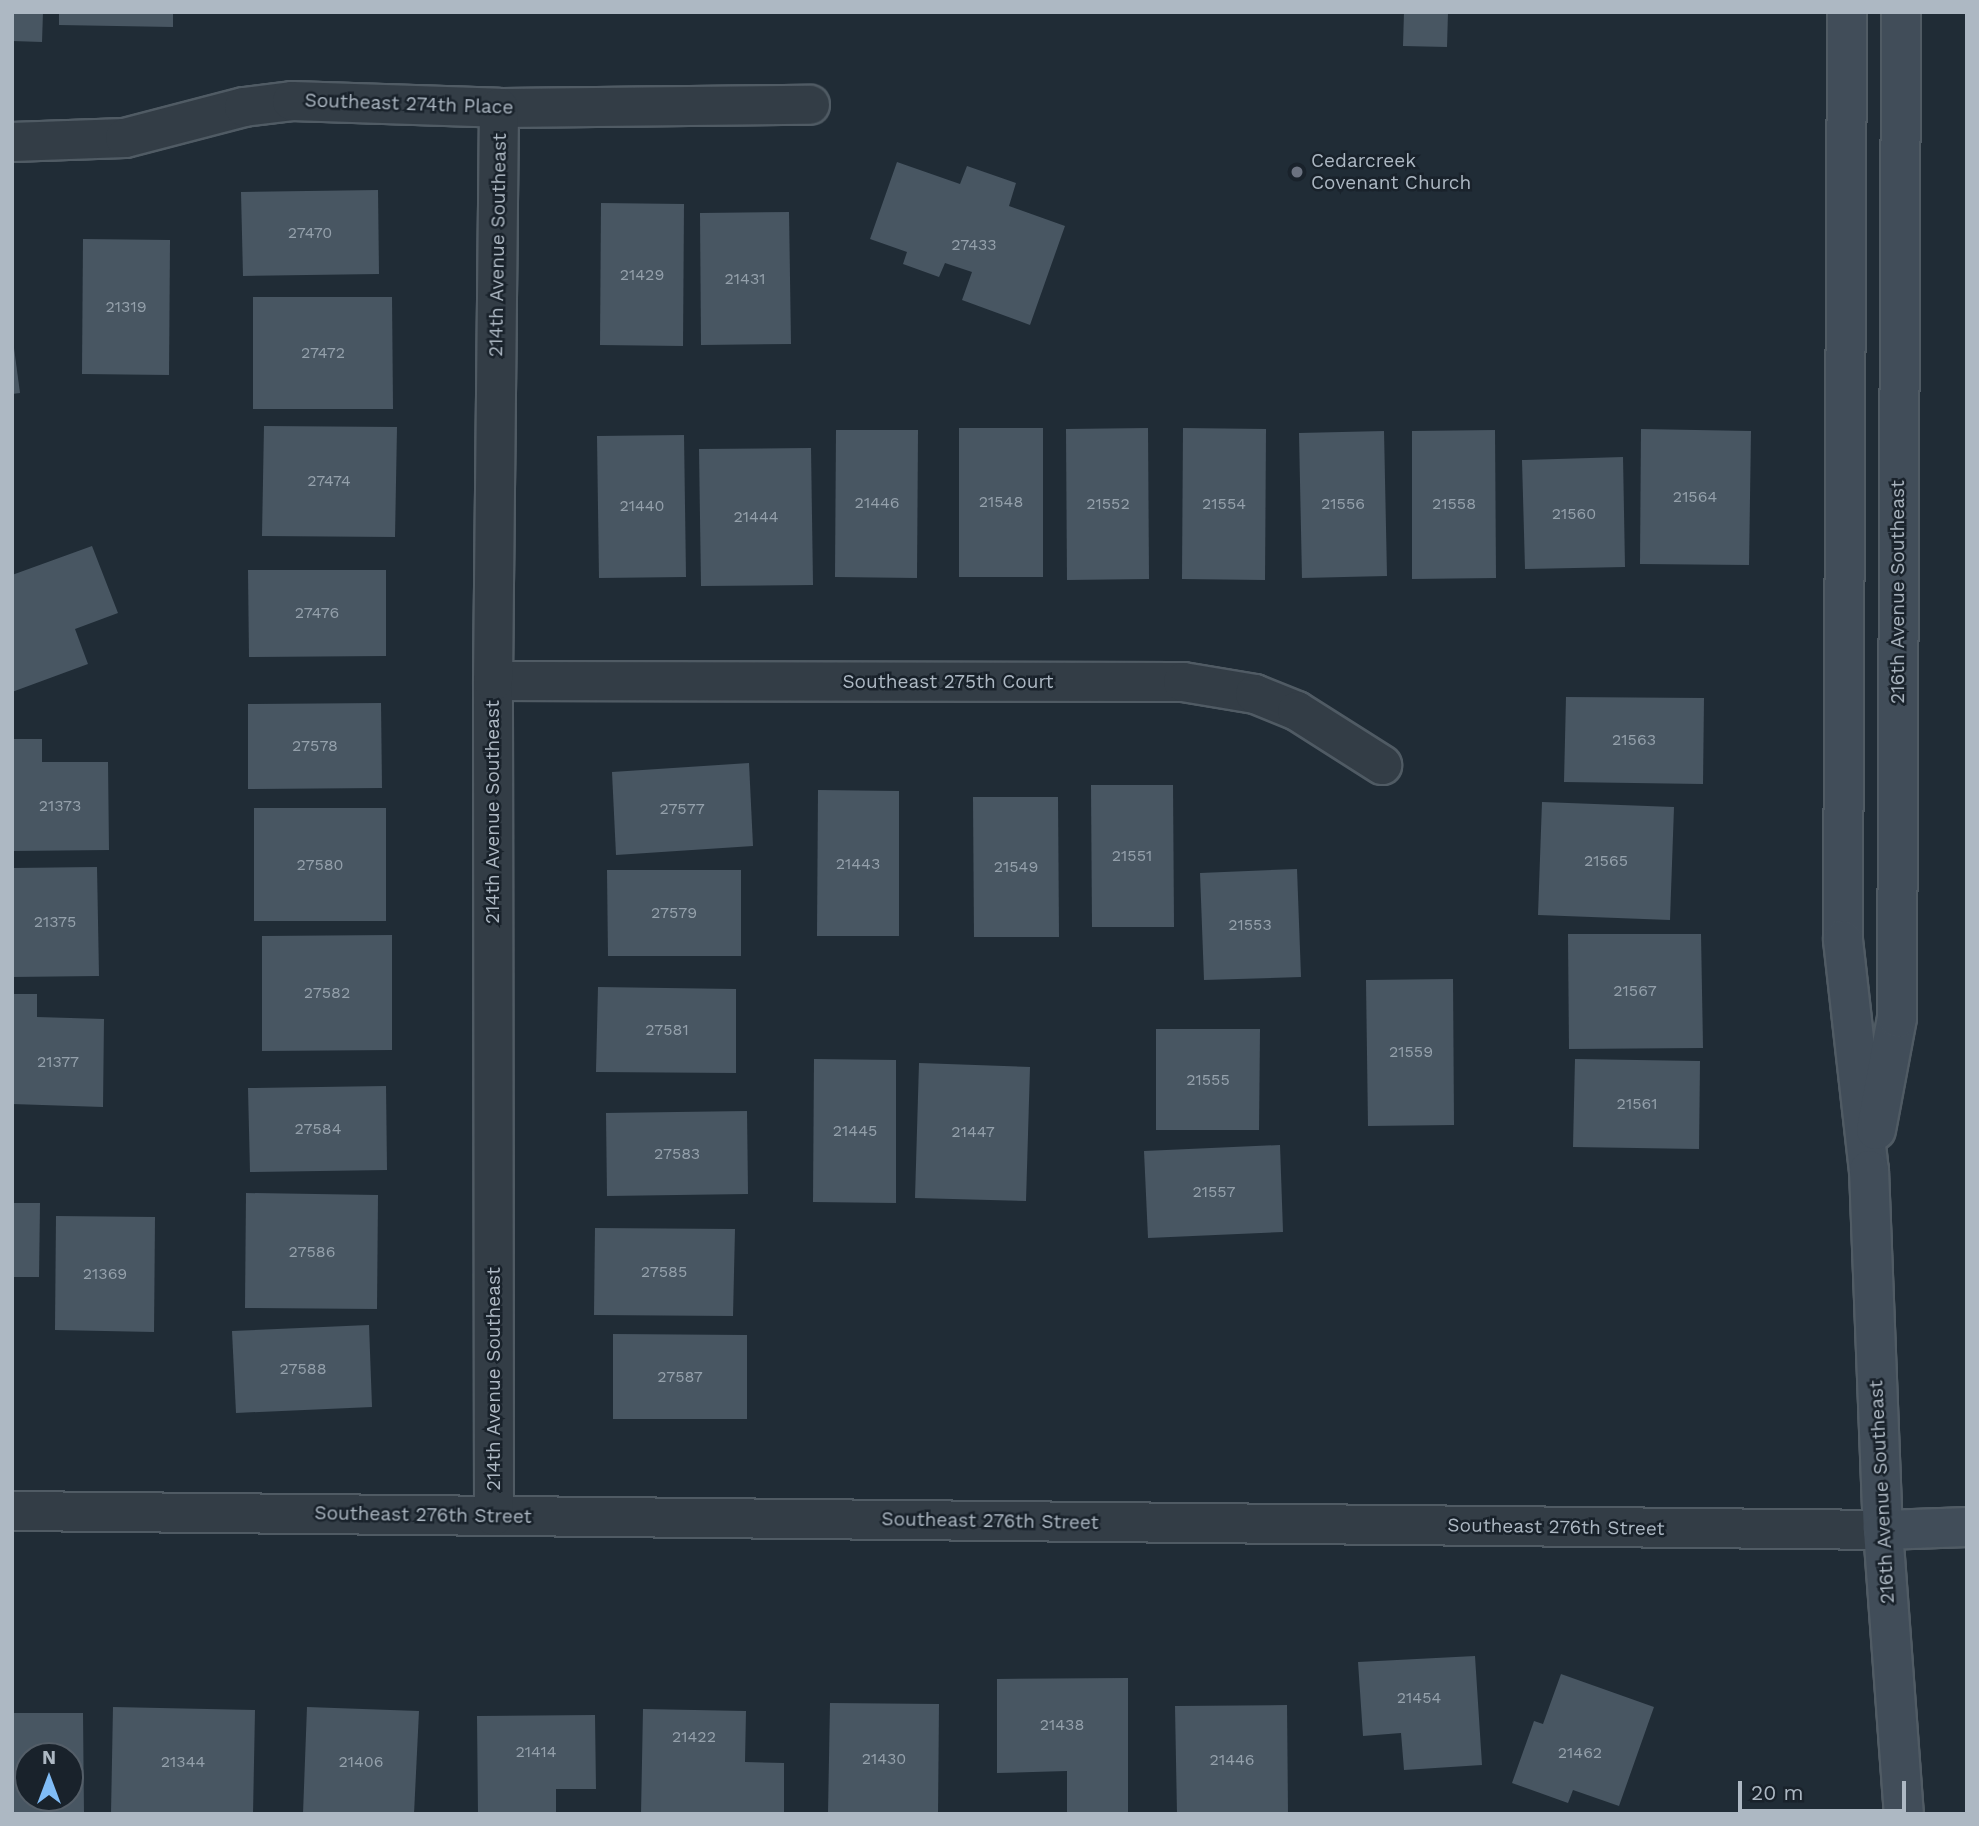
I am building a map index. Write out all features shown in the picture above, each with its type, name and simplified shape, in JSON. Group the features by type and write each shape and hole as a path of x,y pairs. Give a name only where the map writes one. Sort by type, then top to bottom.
{"street":[{"name":"216th Avenue Southeast","path":"1847,12 1843,940 1869,1170 1883,1530 1904,1814"},
{"name":"216th Avenue Southeast","path":"1869,1170 1897,1018 1901,12"},
{"name":"Southeast 274th Place","path":"12,142 125,138 244,107 292,101 499,107 810,105"},
{"name":"214th Avenue Southeast","path":"494,1516 493,681 499,107"},
{"name":"Southeast 275th Court","path":"493,681 1183,682 1255,694 1297,711 1382,765"},
{"name":"Southeast 276th Street","path":"12,1511 1883,1530 1967,1527"}],"building":[{"path":"12,12 43,12 42,42 12,41"},
{"path":"59,12 173,12 173,27 59,25"},
{"path":"1404,12 1448,12 1447,47 1403,46"},
{"path":"897,162 960,184 967,166 1016,183 1009,206 1065,226 1030,325 962,300 972,272 945,263 939,277 903,264 907,252 870,239"},
{"path":"378,190 379,274 243,276 241,192"},
{"path":"601,203 684,204 683,346 600,345"},
{"path":"789,212 791,344 701,345 700,213"},
{"path":"83,239 170,240 169,375 82,374"},
{"path":"253,297 392,297 393,409 253,409"},
{"path":"12,333 20,393 12,394"},
{"path":"264,426 397,427 395,537 262,536"},
{"path":"959,428 1043,428 1043,577 959,577"},
{"path":"1148,428 1149,579 1067,580 1066,429"},
{"path":"1183,428 1266,429 1265,580 1182,579"},
{"path":"1641,429 1751,431 1749,565 1640,564"},
{"path":"836,430 918,430 917,578 835,577"},
{"path":"1495,430 1496,578 1412,579 1412,431"},
{"path":"1384,431 1387,576 1302,578 1299,433"},
{"path":"684,435 686,577 599,578 597,436"},
{"path":"811,448 813,585 701,586 699,449"},
{"path":"1623,457 1625,567 1525,569 1522,460"},
{"path":"92,546 118,613 75,629 88,664 12,692 12,575"},
{"path":"248,570 386,570 386,656 249,657"},
{"path":"1566,697 1704,698 1703,784 1564,782"},
{"path":"381,703 382,788 248,789 248,704"},
{"path":"12,739 42,739 42,762 108,762 109,850 12,851"},
{"path":"749,763 753,846 616,855 612,772"},
{"path":"1091,785 1173,785 1174,927 1092,927"},
{"path":"818,790 899,791 899,936 817,936"},
{"path":"973,797 1058,797 1059,937 974,937"},
{"path":"1542,802 1674,807 1670,920 1538,915"},
{"path":"254,808 386,808 386,921 254,921"},
{"path":"97,867 99,976 12,977 12,868"},
{"path":"1297,869 1301,977 1204,980 1200,873"},
{"path":"607,870 741,870 741,956 608,956"},
{"path":"1568,934 1701,934 1703,1048 1569,1049"},
{"path":"392,935 392,1050 262,1051 262,936"},
{"path":"1453,979 1454,1125 1368,1126 1366,980"},
{"path":"598,987 736,989 736,1073 596,1072"},
{"path":"12,994 37,994 37,1017 104,1019 103,1107 12,1104"},
{"path":"1156,1029 1260,1029 1259,1130 1156,1130"},
{"path":"814,1059 896,1060 896,1203 813,1202"},
{"path":"1575,1059 1700,1061 1699,1149 1573,1147"},
{"path":"919,1063 1030,1067 1026,1201 915,1198"},
{"path":"386,1086 387,1170 250,1172 248,1088"},
{"path":"747,1111 748,1194 607,1196 606,1113"},
{"path":"1280,1145 1283,1232 1148,1238 1144,1151"},
{"path":"246,1193 378,1195 377,1309 245,1308"},
{"path":"12,1203 40,1203 39,1277 12,1277"},
{"path":"56,1216 155,1217 154,1332 55,1330"},
{"path":"595,1228 735,1229 733,1316 594,1315"},
{"path":"369,1325 372,1407 236,1413 232,1331"},
{"path":"613,1334 747,1335 747,1419 613,1419"},
{"path":"1475,1656 1482,1765 1404,1770 1401,1733 1363,1736 1358,1662"},
{"path":"1561,1674 1654,1707 1619,1806 1573,1790 1568,1803 1512,1783 1534,1721 1543,1724"},
{"path":"1128,1678 1128,1814 1067,1814 1067,1771 997,1773 997,1679"},
{"path":"830,1703 939,1704 938,1814 828,1814"},
{"path":"1287,1705 1288,1814 1177,1814 1175,1706"},
{"path":"113,1707 255,1710 253,1814 111,1814"},
{"path":"307,1707 419,1711 414,1814 303,1814"},
{"path":"643,1709 746,1711 745,1762 784,1763 784,1814 641,1814"},
{"path":"12,1713 83,1713 83,1742 14,1742 14,1812 84,1814 12,1814"},
{"path":"595,1715 596,1789 556,1789 556,1814 478,1814 477,1716"}],"place":[{"name":"Cedarcreek Covenant Church","path":"1297,172"}]}
